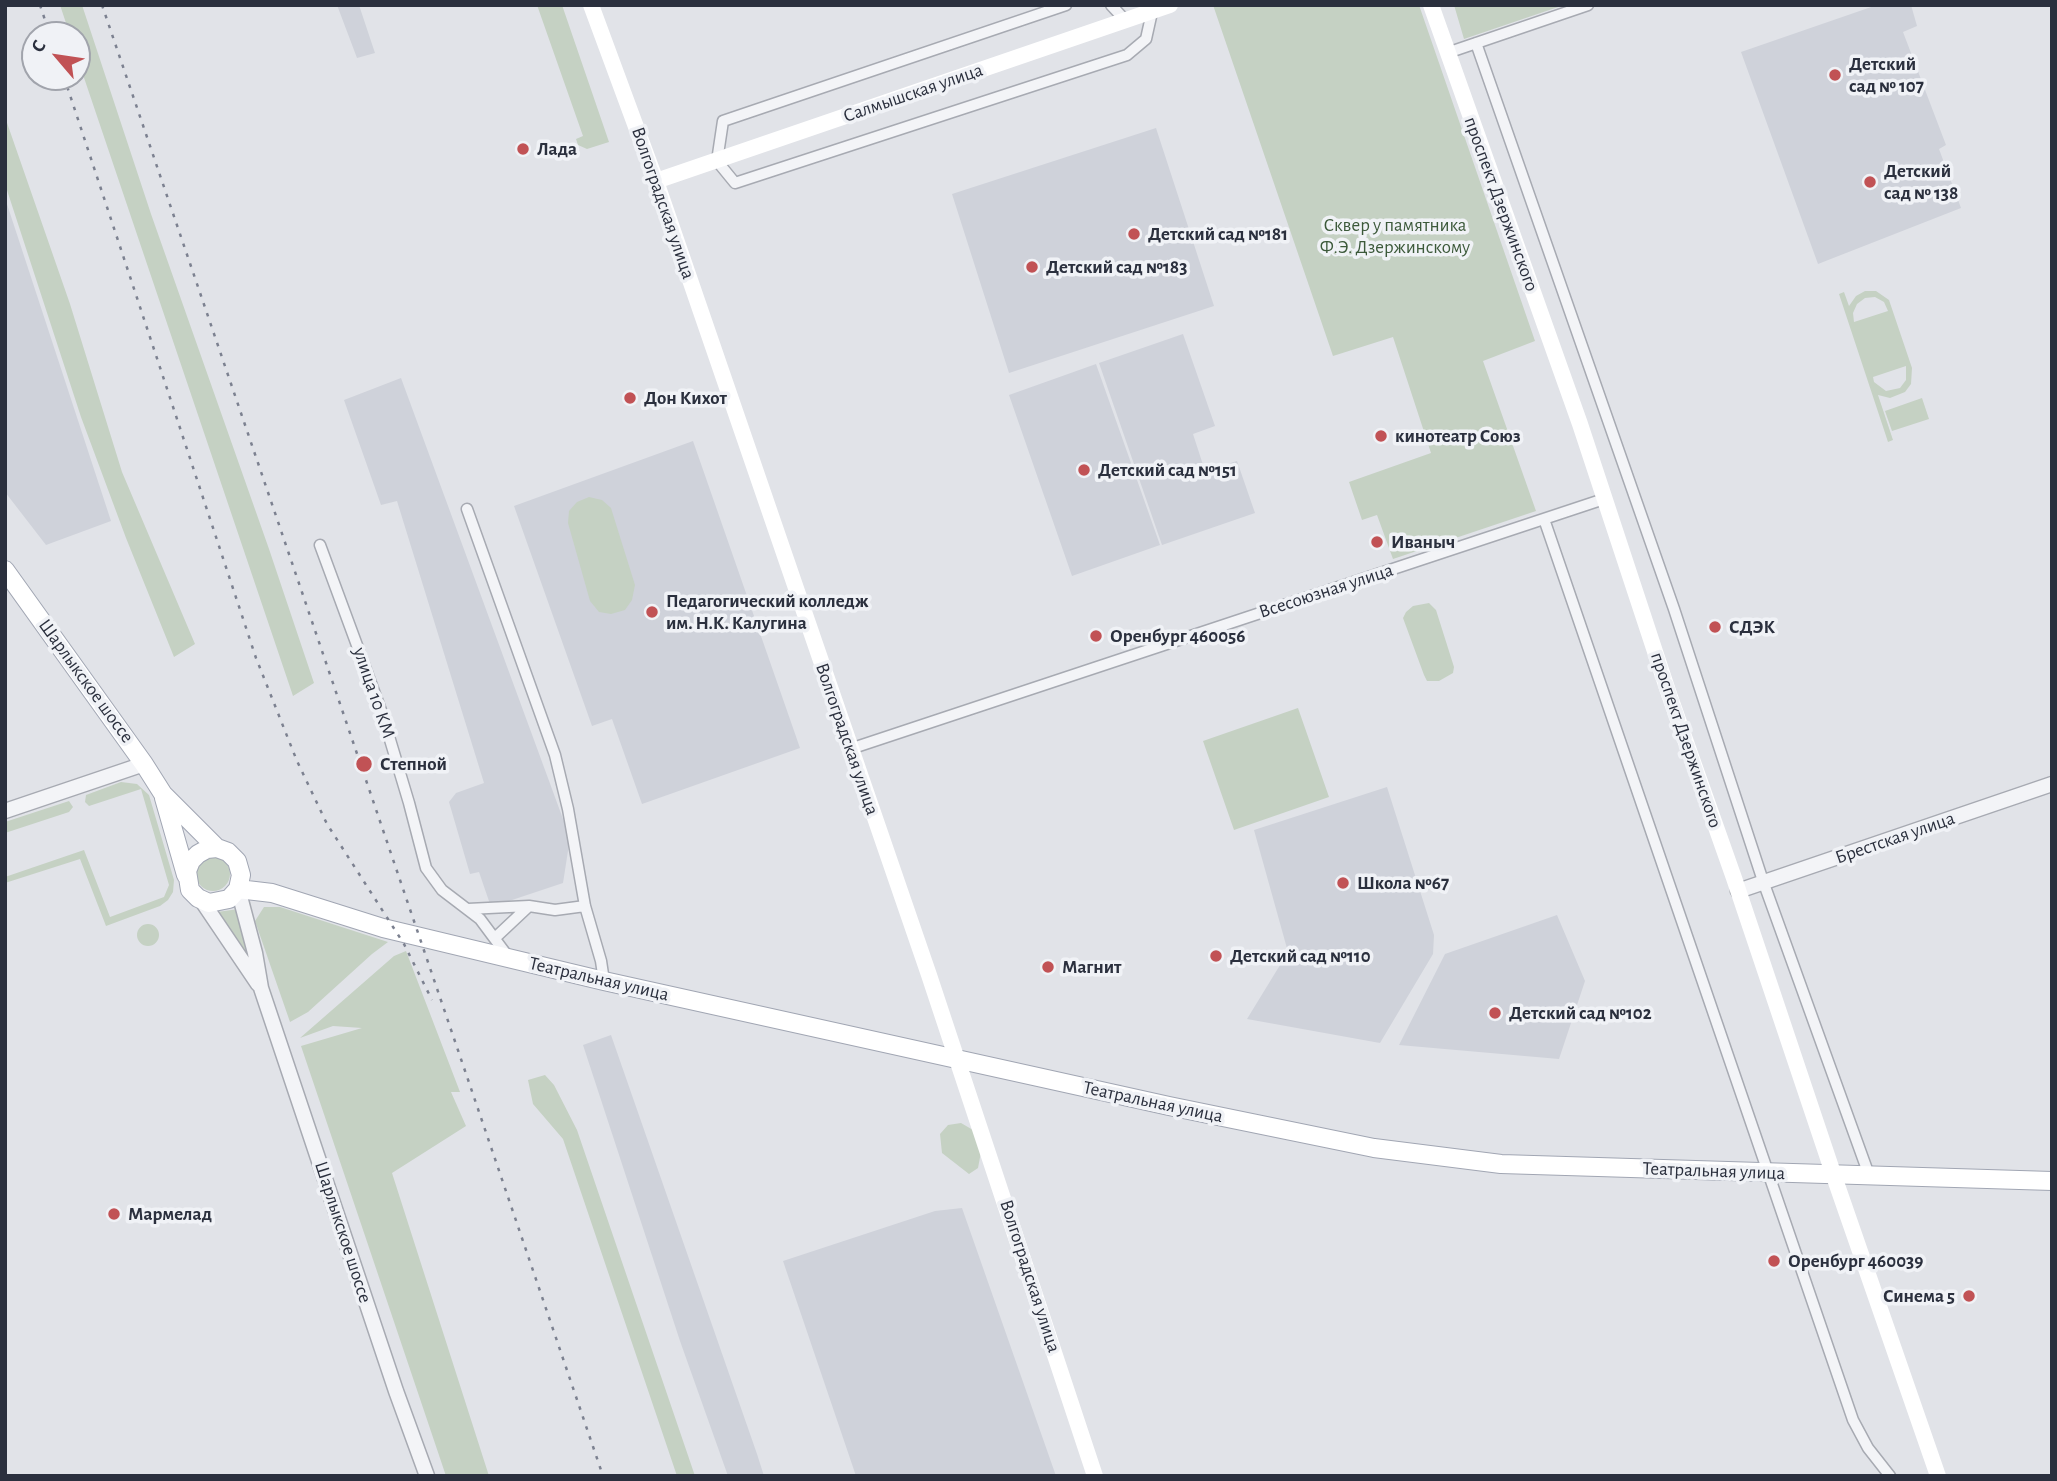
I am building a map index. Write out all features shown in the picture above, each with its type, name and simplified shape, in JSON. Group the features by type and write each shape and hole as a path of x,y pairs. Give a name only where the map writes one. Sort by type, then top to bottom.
{"main road":[{"name":"Волгоградская улица","path":"591,5 656,181 958,1060 1096,1476"},
{"name":"Салмышская улица","path":"656,181 1170,5"},
{"name":"проспект Дзержинского","path":"1432,5 1580,424 1833,1174 1938,1476"},
{"name":"Шарлыкское шоссе","path":"5,570 163,794 217,848"},
{"name":"Шарлыкское шоссе","path":"163,794 186,876"},
{"path":"217,848 229,852 237,861 242,874 238,888 229,899 209,903 202,901 190,890 186,876 188,866 198,853 217,848"},
{"name":"Театральная улица","path":"237,861 272,893"},
{"name":"Театральная улица","path":"238,888 272,893 328,913 383,928 604,981 1299,1133 1437,1158 1501,1164 2052,1181"}],"street":[{"path":"1066,5 723,121 717,161 735,183 1126,55 1146,39 1152,12"},
{"path":"1111,5 1125,20"},
{"path":"1447,53 1588,5"},
{"path":"1476,43 1674,609 1763,881 1868,1175"},
{"name":"Всесоюзная улица","path":"850,749 1604,499"},
{"path":"467,509 555,755 568,808 585,906 604,981"},
{"path":"1544,519 1853,1420 1868,1448 1890,1476"},
{"name":"улица 10 КМ","path":"320,545 382,713 426,869 442,890 468,909 496,937 509,958"},
{"path":"5,810 144,764"},
{"name":"Брестская улица","path":"1738,891 2052,784"},
{"name":"Шарлыкское шоссе","path":"238,888 256,953 261,988 427,1476"},
{"name":"Шарлыкское шоссе","path":"202,901 261,988"},
{"path":"468,909 529,906 555,910 585,906"},
{"path":"496,937 529,906"}],"shaded area":[{"path":"337,5 359,5 375,53 357,58"},
{"path":"1877,5 1911,5 1917,26 1903,32 1946,145 1939,149 1961,208 1818,264 1741,52"},
{"path":"1156,128 1214,306 1009,373 952,194"},
{"path":"5,198 111,521 46,545 5,492"},
{"path":"1183,334 1215,426 1193,434 1205,471 1237,461 1255,513 1162,545 1099,363"},
{"name":"Детский сад №151","path":"1096,364 1160,545 1072,576 1009,395"},
{"path":"401,378 570,838 563,883 491,907 479,872 470,874 449,802 456,793 484,783 397,501 381,505 344,400"},
{"name":"Педагогический колледж им. Н.К. Калугина","path":"693,441 800,748 642,804 612,719 592,726 514,506"},
{"name":"Школа №67","path":"1387,787 1434,935 1433,954 1380,1043 1247,1019 1288,952 1254,830"},
{"name":"Детский сад №102","path":"1557,915 1585,981 1559,1059 1399,1045 1445,954"},
{"path":"611,1035 764,1476 728,1476 680,1341 583,1045"},
{"path":"962,1208 1056,1476 856,1476 783,1261 935,1211"}],"green space":[{"path":"60,5 82,5 87,21 65,21"},
{"path":"537,5 562,5 609,142 587,149 578,145 576,139 583,136"},
{"name":"Сквер у памятника Ф.Э. Дзержинскому","path":"1213,5 1419,5 1535,341 1483,361 1536,511 1393,559 1377,515 1362,520 1349,482 1431,453 1393,337 1333,356"},
{"path":"1454,5 1564,5 1464,39"},
{"path":"91,32 151,214 314,683 293,696 88,91 91,91"},
{"path":"5,117 70,304 122,472 195,644 174,657 81,417 5,184"},
{"path":"1865,291 1876,291 1889,300 1912,368 1911,384 1905,392 1890,398 1878,395 1893,440 1888,442 1839,294 1844,292 1849,306 1856,296","holes":["1875,297 1884,302 1888,311 1854,322 1853,313 1857,304 1865,298","1906,366 1906,380 1900,388 1886,391 1874,382 1873,377"]},
{"path":"1922,398 1929,419 1892,431 1885,411"},
{"path":"589,497 602,500 611,508 635,585 632,600 625,610 611,614 599,612 590,601 568,523 569,511 577,502"},
{"path":"1429,603 1436,610 1454,667 1453,673 1439,681 1427,681 1403,618 1413,606"},
{"path":"1298,708 1329,797 1234,830 1203,741"},
{"path":"121,782 137,784 149,795 174,880 173,892 168,900 160,906 106,926 80,859 5,883 5,877 84,850 110,917 164,897 169,885 141,789 89,806 85,802 86,795"},
{"path":"69,801 73,807 69,812 5,833 5,822"},
{"path":"213,857 225,862 230,874 225,886 213,891 201,886 196,874 201,862"},
{"path":"264,907 280,907 388,942 308,1012 290,1022 255,921"},
{"path":"239,909 247,955 217,912"},
{"path":"148,924 156,927 159,935 156,943 148,946 140,943 137,935 140,927"},
{"path":"406,951 460,1092 451,1092 466,1126 392,1173 489,1476 446,1476 301,1046 362,1028 333,1026 300,1038 394,956"},
{"path":"545,1075 554,1085 577,1130 695,1476 677,1476 563,1139 533,1104 528,1080"},
{"path":"961,1123 973,1130 981,1152 978,1168 969,1174 942,1153 940,1134 948,1125"}],"railway":[{"path":"40,5 45,21"},
{"path":"102,5 603,1476"},
{"path":"69,91 256,658 297,761 327,824 404,944 432,1000"}],"place":[{"name":"Детский сад № 107","path":"1835,75"},
{"name":"Лада","path":"523,149"},
{"name":"Детский сад № 138","path":"1870,182"},
{"name":"Детский сад №181","path":"1134,234"},
{"name":"Детский сад №183","path":"1032,267"},
{"name":"Дон Кихот","path":"630,398"},
{"name":"кинотеатр Союз","path":"1381,436"},
{"name":"Детский сад №151","path":"1084,470"},
{"name":"Иваныч","path":"1377,542"},
{"name":"Педагогический колледж им. Н.К. Калугина","path":"652,612"},
{"name":"СДЭК","path":"1715,627"},
{"name":"Оренбург 460056","path":"1096,636"},
{"name":"Степной","path":"364,764"},
{"name":"Школа №67","path":"1343,883"},
{"name":"Детский сад №110","path":"1216,956"},
{"name":"Магнит","path":"1048,967"},
{"name":"Детский сад №102","path":"1495,1013"},
{"name":"Мармелад","path":"114,1214"},
{"name":"Оренбург 460039","path":"1774,1261"},
{"name":"Синема 5","path":"1969,1296"}]}
